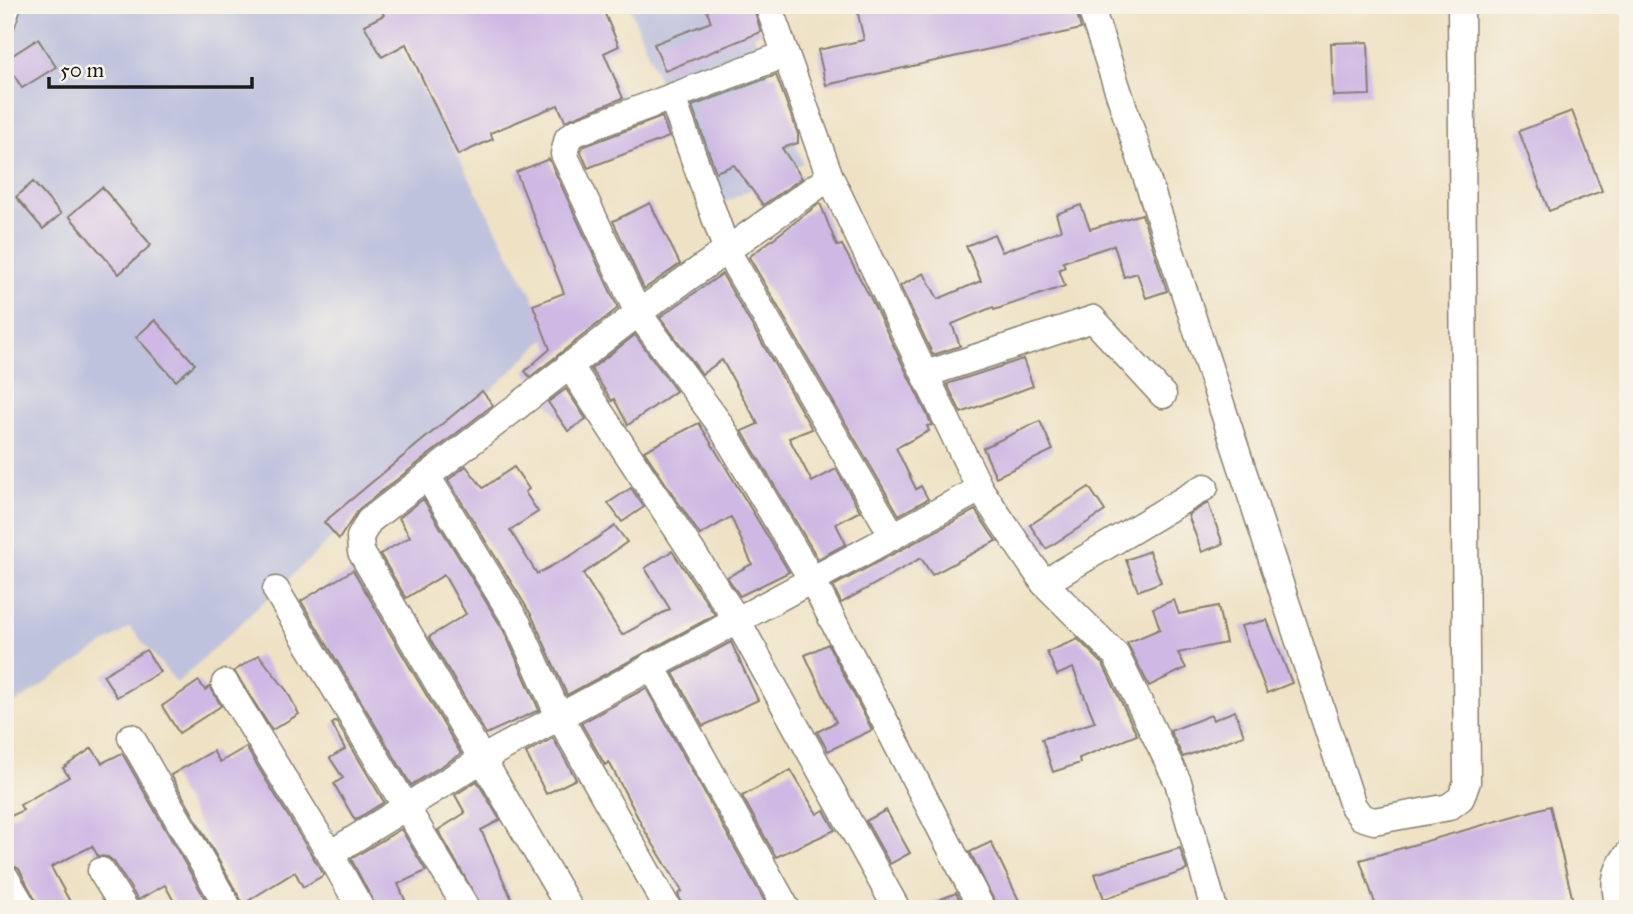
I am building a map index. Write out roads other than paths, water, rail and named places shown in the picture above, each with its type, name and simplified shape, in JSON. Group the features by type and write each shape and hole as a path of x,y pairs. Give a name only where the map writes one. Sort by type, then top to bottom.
{"street":[{"path":"768,5 830,177 981,489 1044,583 1116,655 1178,782 1214,909"},
{"path":"1090,5 1353,806 1361,817 1374,821 1449,807 1461,798 1467,782 1461,5"},
{"path":"784,55 575,133 568,138 564,148 566,162 638,313 719,423 812,580 982,909"},
{"path":"672,97 727,251 893,536"},
{"path":"570,909 361,552 360,537 369,522 569,365 830,177"},
{"path":"926,374 1093,319 1163,395"},
{"path":"569,365 737,620 897,909"},
{"path":"426,476 518,624 559,716 668,909"},
{"path":"1044,583 1205,487"},
{"path":"330,854 559,716 981,489"},
{"path":"276,590 467,909"},
{"path":"652,665 787,909"},
{"path":"225,683 361,909"},
{"path":"131,737 229,909"},
{"path":"1620,909 1614,891 1616,870 1628,854"},
{"path":"101,870 125,909"},
{"path":"5,877 24,909"}],"lane":[{"path":"5,32 14,5"}]}
